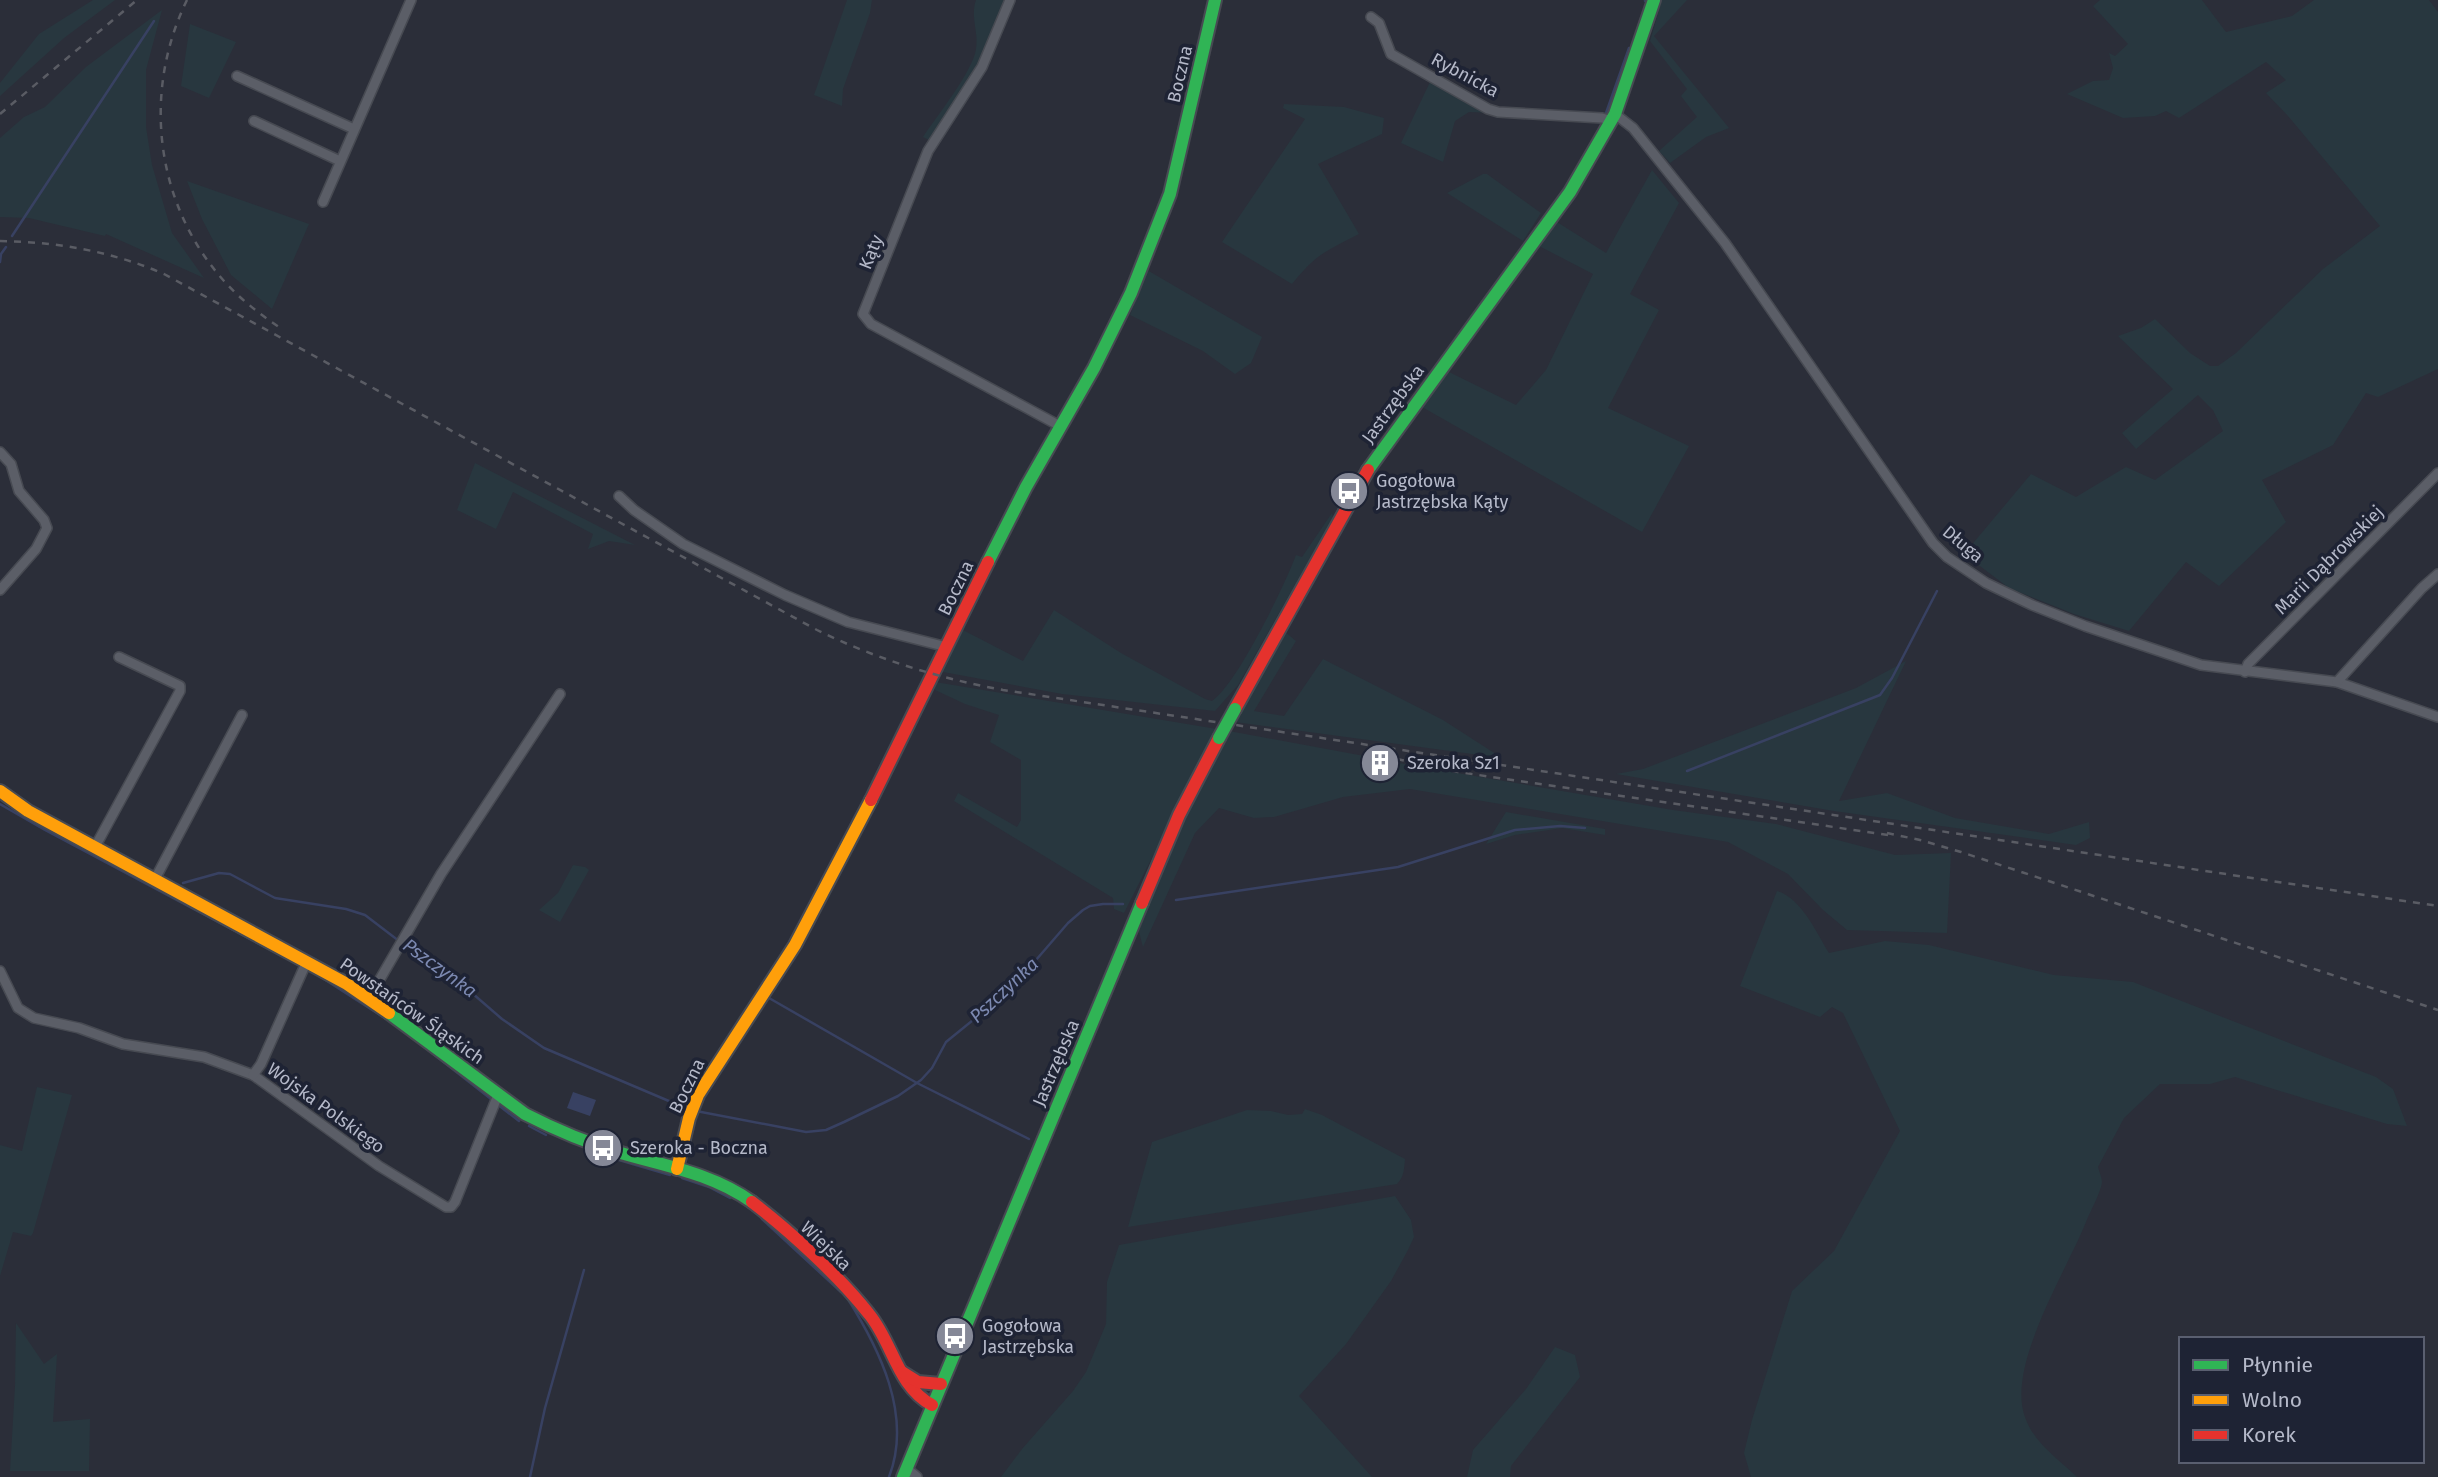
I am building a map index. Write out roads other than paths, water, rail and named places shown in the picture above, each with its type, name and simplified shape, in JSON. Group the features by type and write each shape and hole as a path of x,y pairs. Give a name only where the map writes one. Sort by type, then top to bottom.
{"street":[{"path":"323,202 411,0"},
{"name":"Kąty","path":"1010,0 982,67 928,151 863,314 871,324 1060,426"},
{"name":"Boczna","path":"677,1169 689,1118 698,1095 795,945 865,811 1020,498 1102,354 1158,229 1170,194 1215,0"},
{"path":"1613,118 1654,0"},
{"name":"Rybnicka","path":"1371,17 1379,23 1391,54 1488,109 1498,112 1613,118"},
{"path":"237,76 354,129"},
{"name":"Jastrzębska","path":"932,1405 1179,815 1219,738 1371,465 1570,192 1613,118"},
{"name":"Długa","path":"1613,118 1624,119 1633,128 1725,243 1933,543 1947,556 1986,583 2032,606 2201,665 2337,682 2438,718"},
{"path":"254,121 340,161"},
{"path":"0,452 11,464 19,491 44,520 47,528 36,549 0,590"},
{"name":"Marii Dąbrowskiej","path":"2245,672 2248,664 2438,473"},
{"path":"620,496 634,510 683,544 785,595 848,621 947,647"},
{"path":"2337,682 2422,588 2438,574"},
{"path":"95,847 180,691 180,687 119,657"},
{"path":"369,998 471,825 560,694"},
{"path":"155,879 242,715"},
{"name":"Powstańców Śląskich","path":"0,791 28,811 307,961 369,998 498,1095 543,1124 577,1139 677,1169"},
{"path":"253,1075 261,1065 307,961"},
{"name":"Wojska Polskiego","path":"0,971 18,1009 34,1018 79,1028 123,1044 204,1057 253,1075 379,1166 446,1207 451,1207 455,1202 498,1095"},
{"name":"Wiejska","path":"677,1169 697,1175 742,1196 781,1227 842,1285 879,1327 908,1389 932,1405"},
{"path":"901,1372 914,1381 941,1384"},
{"path":"917,1477 905,1473 932,1405"}],"water":[{"path":"573,1092 596,1100 590,1116 567,1108"}],"waterway":[{"path":"12,236 154,21"},
{"path":"1606,113 1629,48"},
{"path":"1594,139 1601,125"},
{"path":"0,262 6,247"},
{"path":"1687,771 1880,695 1892,678 1937,591"},
{"name":"Pszczynka","path":"0,804 271,950"},
{"name":"Pszczynka","path":"1176,900 1398,867 1515,830 1560,826 1585,828"},
{"name":"Pszczynka","path":"183,883 219,873 230,874 275,898 346,909 365,915 399,941"},
{"name":"Pszczynka","path":"696,1111 806,1132 826,1130 898,1096 921,1080 932,1068 946,1042 1010,990 1068,923 1083,910 1103,904 1123,904"},
{"name":"Pszczynka","path":"404,945 450,974 502,1019 544,1048 683,1107"},
{"path":"313,972 391,1022"},
{"path":"769,998 917,1083 1029,1139"},
{"path":"400,1028 491,1099"},
{"path":"497,1104 519,1121"},
{"path":"529,1126 546,1135"},
{"path":"585,1150 670,1175"},
{"path":"682,1178 730,1198"},
{"path":"762,1219 841,1292"},
{"path":"530,1477 545,1408 584,1270"},
{"path":"846,1296 880,1360 895,1406 895,1454 889,1477"}],"railway":[{"path":"0,114 137,0"},
{"path":"187,0 173,35 164,72 161,109 163,146 170,183 183,218 201,251 224,281 237,295 282,329"},
{"path":"0,241 84,249 124,259 164,274 817,630 885,659 955,680 1003,690 2438,906"},
{"path":"1397,759 1458,772 1895,836"},
{"path":"1887,833 1961,852 2438,1010"}],"place":[{"name":"Gogołowa Jastrzębska Kąty","path":"1349,491"},
{"name":"Szeroka Sz1","path":"1380,763"},
{"name":"Szeroka - Boczna","path":"603,1148"},
{"name":"Gogołowa Jastrzębska","path":"955,1336"}]}
